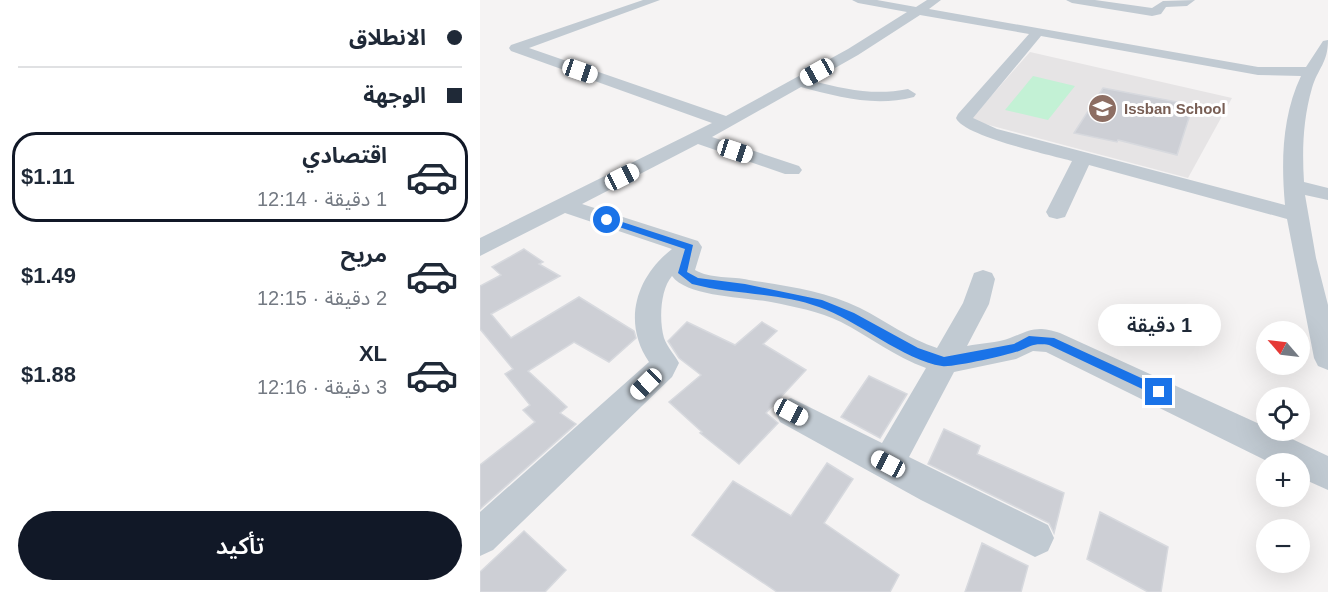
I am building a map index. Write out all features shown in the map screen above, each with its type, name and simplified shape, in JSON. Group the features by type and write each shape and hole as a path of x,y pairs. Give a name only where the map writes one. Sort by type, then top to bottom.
{"street":[{"path":"654,0 516,48 726,122"},
{"path":"858,0 1258,71 1315,73"},
{"path":"480,248 697,138 798,82 935,0"},
{"path":"1072,0 1152,12 1157,11 1162,4 1183,4 1189,0"},
{"path":"1037,33 964,118 965,121 992,133 1298,215"},
{"path":"1328,44 1293,130 1294,186 1298,215 1306,267 1328,358"},
{"path":"798,82 874,100 891,99 908,94"},
{"path":"697,138 792,170"},
{"path":"1058,212 1083,158"},
{"path":"1294,186 1328,194"},
{"path":"565,206 690,247"},
{"path":"690,247 682,273 696,282 745,288 818,302 850,315 915,352 944,362 1017,348 1029,340 1050,341 1328,473"},
{"path":"480,537 662,368 664,363 652,343 649,323 653,281 661,270 690,247"},
{"path":"888,464 976,304 983,279"},
{"path":"791,412 1035,538"}],"shaded area":[{"name":"Issban School","path":"1030,52 1232,98 1188,178 970,120"}],"green space":[{"path":"1033,76 1075,86 1048,120 1005,110"}],"building":[{"path":"1103,88 1193,105 1177,155 1118,140 1117,142 1074,133"},
{"path":"524,249 543,262 539,264 560,276 491,314 511,338 579,297 634,331 636,338 609,362 574,342 528,371 567,407 560,413 576,424 480,509 480,465 535,422 523,410 530,405 505,374 513,369 480,329 480,286 501,275 492,267"},
{"path":"687,322 735,345 762,322 777,331 763,344 806,370 766,413 778,423 739,464 700,433 702,432 669,402 701,375 679,358 668,341"},
{"path":"869,376 907,394 880,438 841,417"},
{"path":"944,429 980,446 977,454 1064,493 1054,533 1049,523 928,464"},
{"path":"827,463 853,479 824,523 899,575 890,592 777,592 692,535 733,481 791,516"},
{"path":"1100,512 1168,547 1161,592 1148,592 1087,559"},
{"path":"524,531 566,570 545,592 480,592 480,572"},
{"path":"982,543 1028,566 1021,592 965,592"}],"place":[{"name":"Issban School","path":"1103,109"}],"route":[{"path":"607,220 690,247 682,273 696,282 745,288 818,302 850,315 915,352 944,362 1017,348 1029,340 1039,339 1050,341 1159,392"}]}
